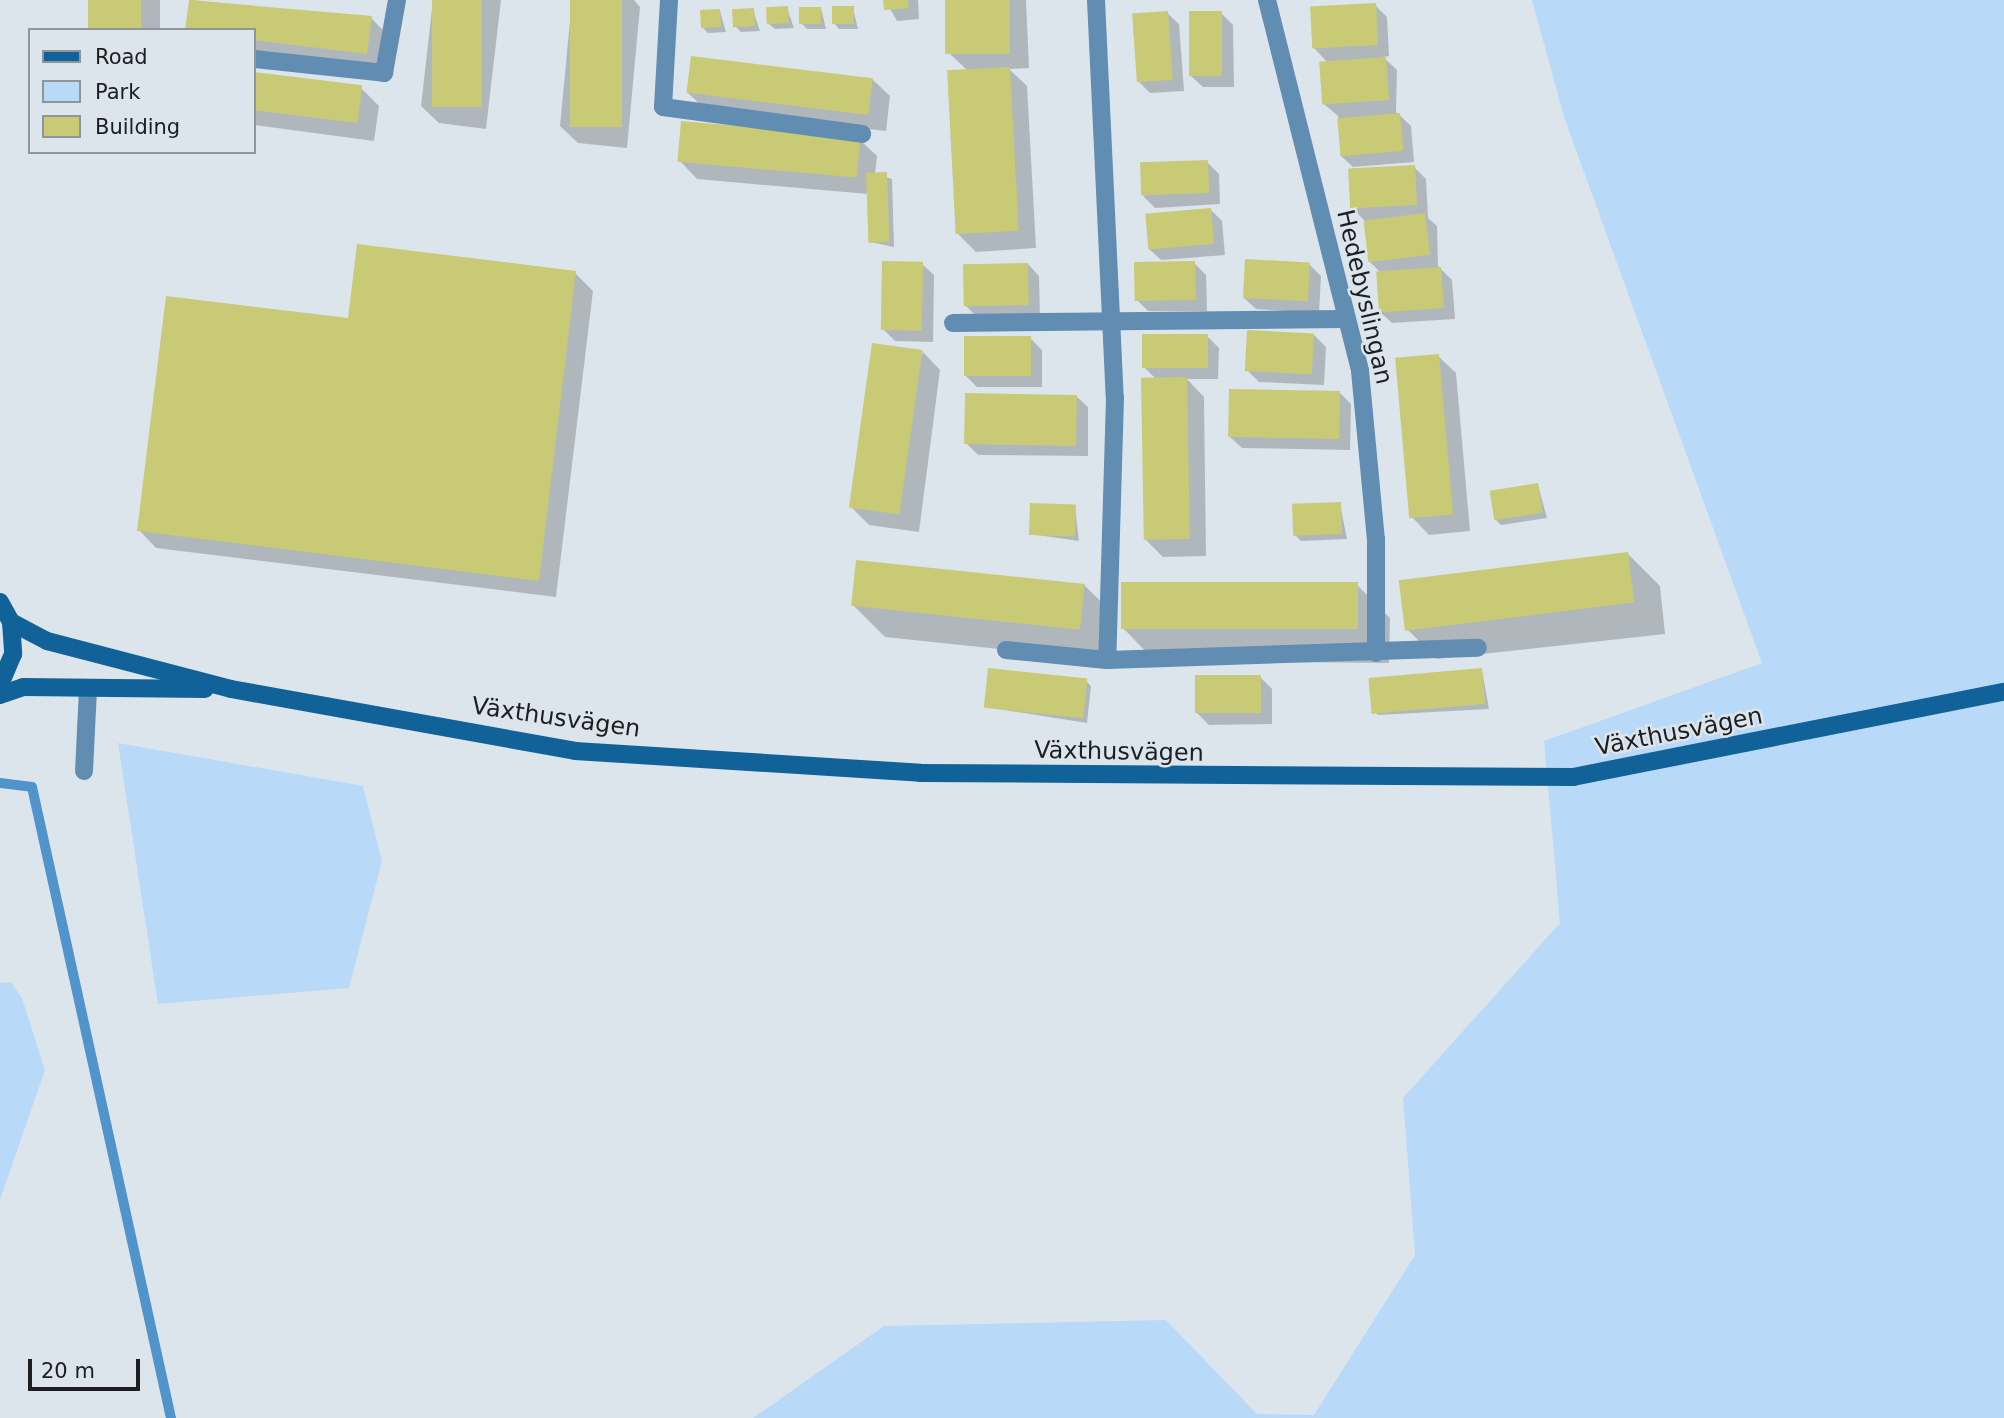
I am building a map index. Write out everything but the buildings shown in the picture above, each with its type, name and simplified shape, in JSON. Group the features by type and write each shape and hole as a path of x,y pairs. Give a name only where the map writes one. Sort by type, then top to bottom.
{"street":[{"path":"256,60 384,73 397,0"},
{"path":"669,0 663,107 862,134"},
{"path":"1096,0 1113,321 1107,660"},
{"name":"Hedebyslingan","path":"1267,0 1344,318 1360,371 1374,508 1376,653"},
{"path":"953,323 1344,318"},
{"path":"0,602 10,622 13,654 0,684"},
{"name":"Växthusvägen","path":"10,622 47,641 231,689 575,751 920,773 1388,780 1573,777 2004,692"},
{"path":"1006,650 1107,660 1478,648"},
{"name":"Växthusvägen","path":"0,695 23,687 231,689"},
{"path":"85,771 88,688"}],"green space":[{"path":"1532,0 2004,0 2004,1418 753,1418 884,1326 1166,1320 1257,1414 1314,1415 1415,1255 1403,1098 1560,923 1544,741 1762,663 1564,117"},
{"path":"118,743 363,786 382,861 349,988 158,1004"},
{"path":"11,982 22,998 45,1070 0,1200 0,983"}],"waterway":[{"path":"0,783 32,787 171,1418"}]}
